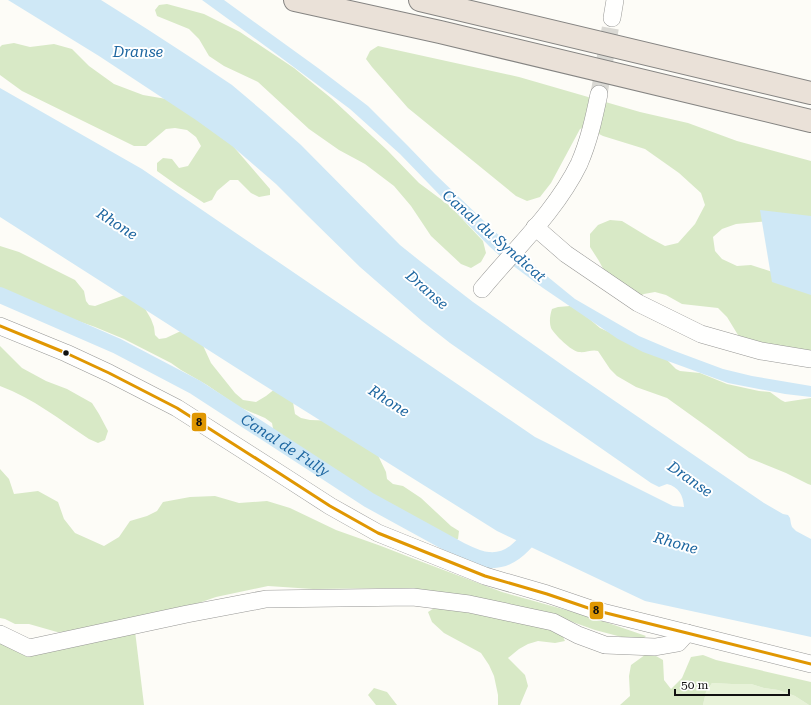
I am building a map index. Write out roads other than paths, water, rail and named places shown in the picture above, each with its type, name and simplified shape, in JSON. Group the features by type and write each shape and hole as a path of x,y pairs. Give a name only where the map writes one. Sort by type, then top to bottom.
{"highway":[{"path":"295,0 440,32 811,121"},
{"path":"420,0 811,93"}],"street":[{"path":"612,18 615,0"},
{"path":"482,289 531,232 568,184 579,163 590,133 599,94"},
{"path":"531,232 638,303 701,334 761,351 811,359"},
{"path":"0,326 66,353 177,408 330,506 378,533 485,576 547,594 594,610 811,664"},
{"path":"0,634 29,648 187,614 266,599 413,596 469,604 553,622 578,635 605,645 655,647 678,643 687,632"}],"water":[{"path":"8,0 101,0 187,55 232,85 265,113 301,145 400,245 473,302 764,503 783,514 788,515 792,527 796,531 811,539 811,637 645,601 497,531 235,367 0,217 0,88 142,169 535,437 673,506 684,507 680,492 675,487 667,484 659,487 651,483 450,343 422,321 360,267 276,184 232,146 196,120 99,56"},
{"name":"Canal du Syndicat","path":"202,0 224,0 368,106 435,174 510,246 575,299 639,336 723,369 752,376 811,386 811,397 785,394 728,383 643,352 618,339 543,288 500,256 400,154 350,109"},
{"path":"760,210 811,216 811,295 772,282"}],"waterway":[{"name":"Canal de Fully","path":"0,295 117,346 195,387 369,500 472,556 486,560 505,558 523,545 539,527"}],"tunnel":[{"path":"599,94 612,18"}],"water label":[{"name":"Dranse","path":"138,52"},
{"name":"Rhone","path":"117,224"},
{"name":"Dranse","path":"427,290"},
{"name":"Rhone","path":"389,401"},
{"name":"Dranse","path":"690,479"},
{"name":"Rhone","path":"676,543"}]}
